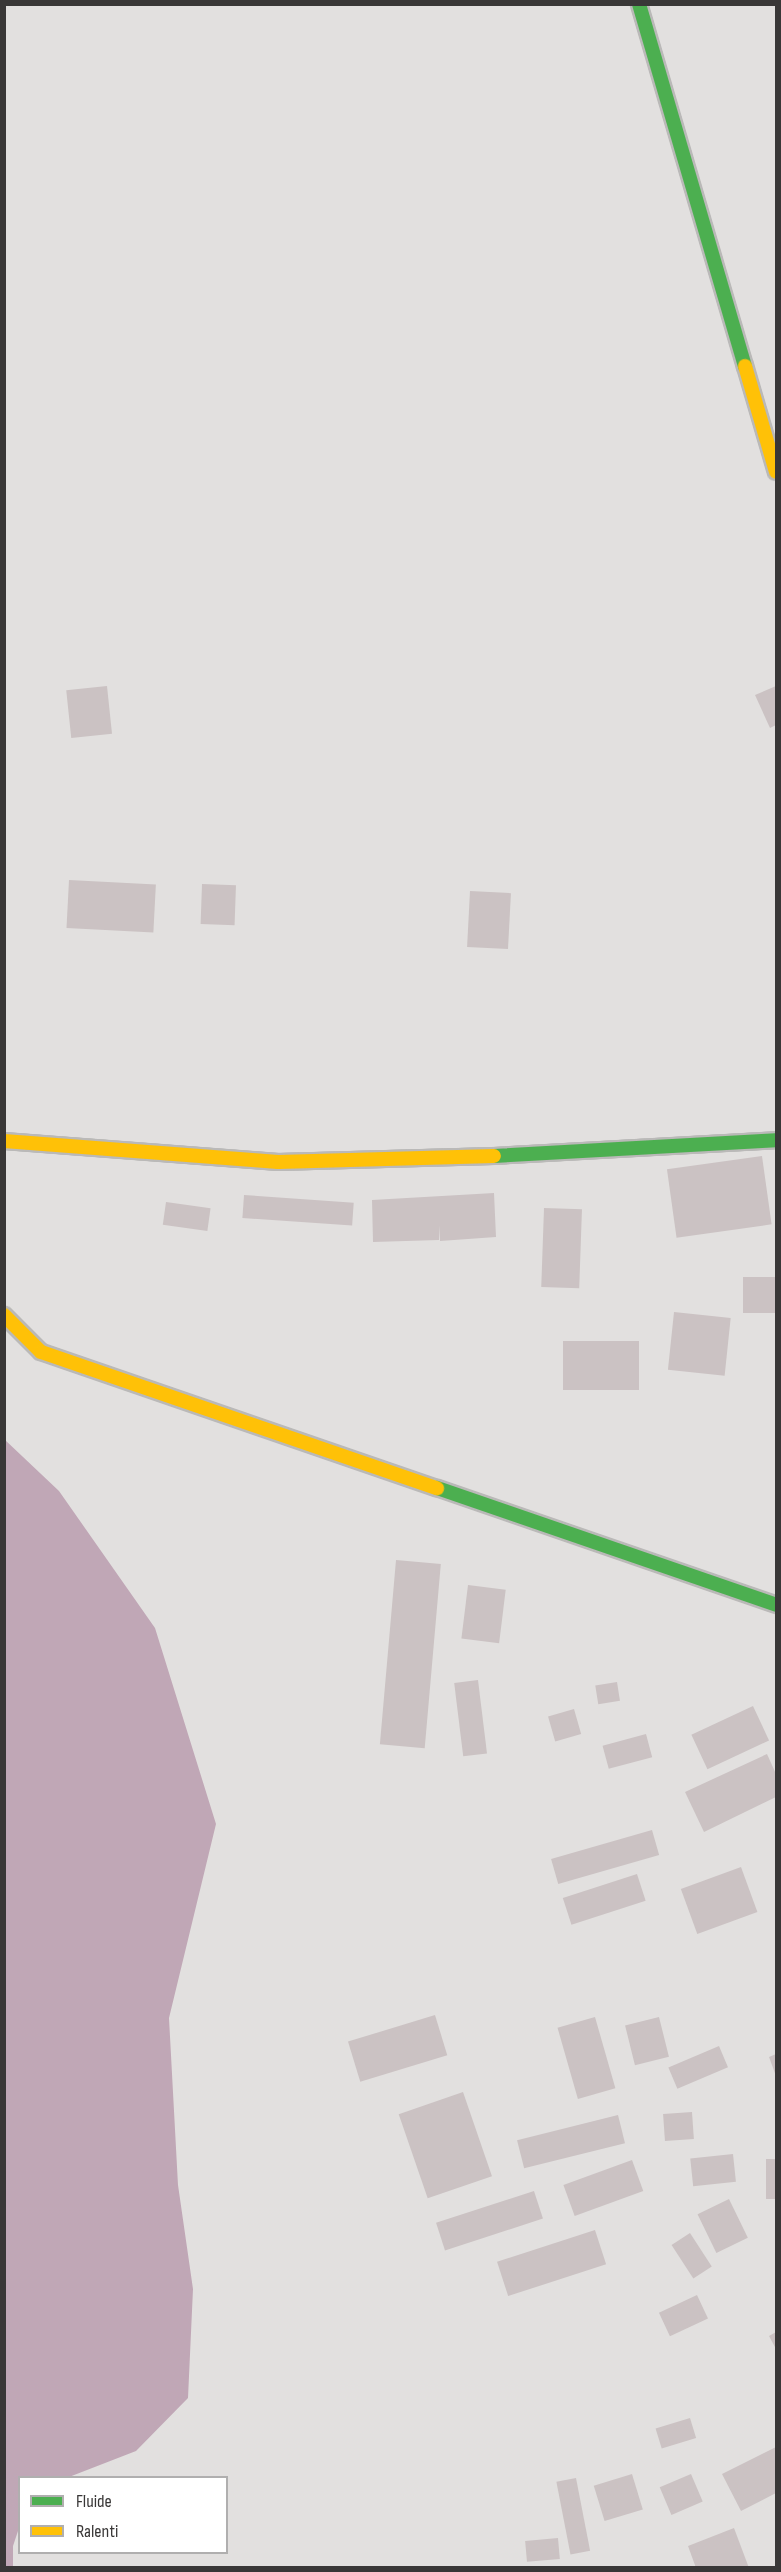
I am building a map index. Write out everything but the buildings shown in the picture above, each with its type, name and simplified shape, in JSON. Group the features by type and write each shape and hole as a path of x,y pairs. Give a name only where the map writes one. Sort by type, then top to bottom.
{"street":[{"path":"639,4 777,472"},
{"path":"4,1141 278,1162 494,1156 777,1140"},
{"path":"4,1315 41,1352 777,1605"}],"shaded area":[{"path":"4,1439 59,1491 155,1628 216,1824 169,2018 178,2185 193,2289 188,2398 136,2451 72,2476 18,2476 18,2531 13,2546 13,2568 4,2567"}],"traffic: fast":[{"path":"639,4 745,366"},
{"path":"494,1156 776,1140"},
{"path":"437,1488 776,1605"}],"traffic: slow":[{"path":"745,366 776,472"},
{"path":"4,1141 278,1162 494,1156"},
{"path":"4,1315 41,1352 437,1488"}]}
